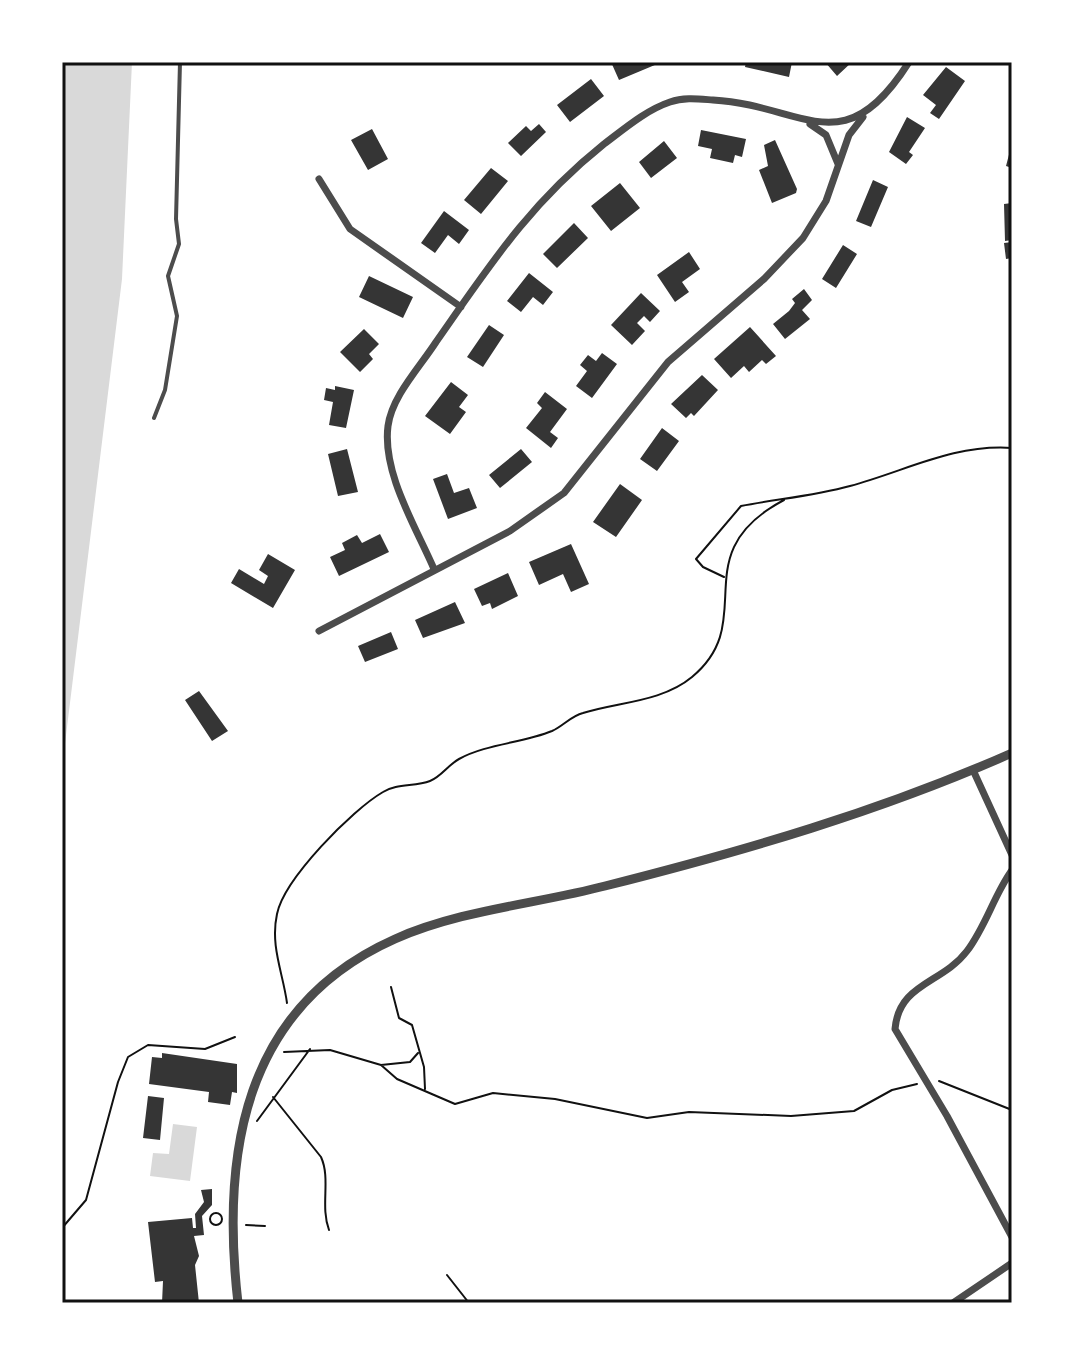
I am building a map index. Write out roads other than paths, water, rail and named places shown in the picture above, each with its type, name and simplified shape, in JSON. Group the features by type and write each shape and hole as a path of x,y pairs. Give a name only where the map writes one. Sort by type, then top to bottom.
{"street":[{"path":"319,631 534,517 579,478 630,406 668,362 795,248 826,201 849,135 890,91 909,62"},
{"path":"434,569 392,467 388,423 398,398 544,196 620,132 670,102 704,99 836,123 870,110"},
{"path":"797,118 819,127 826,135 838,166"},
{"path":"319,179 350,229 461,307"},
{"path":"238,1303 231,1231 235,1159 246,1109 269,1053 297,1013 360,958 423,929 604,886 829,825 1012,753"},
{"path":"973,770 1012,855"},
{"path":"1012,870 964,955 908,995 898,1006 895,1029 900,1043 927,1082 1012,1237"},
{"path":"953,1303 1012,1263"}],"lane":[{"path":"154,418 165,390 177,316 168,276 179,244 176,189 180,62"}]}
